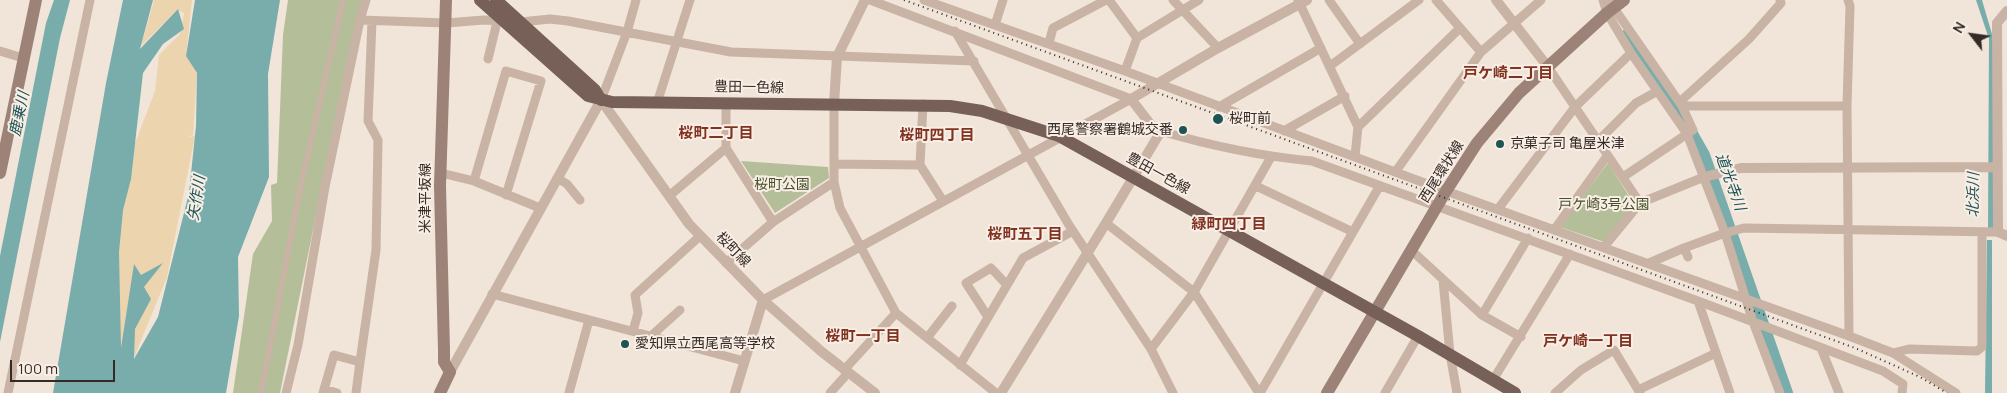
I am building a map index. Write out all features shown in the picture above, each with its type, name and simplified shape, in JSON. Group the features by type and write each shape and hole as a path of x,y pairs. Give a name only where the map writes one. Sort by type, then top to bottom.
{"main road":[{"path":"0,173 3,138 24,58 36,0"},
{"name":"米津平坂線","path":"446,0 441,173 444,362 450,372"},
{"name":"豊田一色線","path":"480,0 501,22 588,96 601,100 657,103 923,104 982,111 1059,136 1450,354 1515,393"},
{"path":"496,0 595,90 601,100"},
{"name":"西尾環状線","path":"1327,393 1446,191 1477,143 1519,94 1611,6"},
{"path":"440,393 450,372"}],"street":[{"path":"8,393 90,0"},
{"path":"262,393 300,189 343,0"},
{"path":"286,393 298,345 325,187 360,20 366,0"},
{"path":"450,372 601,100 627,32 636,0"},
{"path":"657,103 690,0"},
{"path":"865,0 837,57 834,104 834,182 840,208 896,313 996,393"},
{"path":"870,0 956,31 1131,99 1151,126 1161,131 1209,146 1271,157 1312,161 1437,208 1528,238 1883,371 1903,384 1902,393"},
{"path":"927,0 1125,71 1446,191 1849,336 1893,353 1956,393"},
{"path":"1049,44 1054,28 1107,0 1137,38"},
{"path":"1173,0 1218,48"},
{"path":"1125,71 1137,38 1198,0"},
{"path":"1329,0 1360,44"},
{"path":"1330,66 1419,0"},
{"path":"1436,0 1481,52"},
{"path":"1496,0 1548,66 1640,203"},
{"path":"1396,171 1481,52 1541,0"},
{"path":"1682,106 1684,98 1716,71 1766,23 1781,3 1780,0"},
{"path":"1848,0 1850,6 1847,106 1849,336"},
{"path":"995,25 1004,1"},
{"path":"735,393 762,300 1059,136 1131,99 1302,1 1321,48 1358,127 1355,156"},
{"path":"1611,6 1682,106 1689,132 1780,393"},
{"path":"1611,6 1631,53 1656,92 1689,132"},
{"path":"1893,353 1910,349 1977,351 1982,347 1993,233 1997,23 2007,11"},
{"path":"360,20 446,23 484,20 521,22 550,19 731,52 974,61"},
{"path":"356,393 376,250 378,140 368,121 372,21"},
{"path":"488,58 501,22"},
{"path":"1358,127 1460,28"},
{"path":"956,31 1005,118 1073,231 1150,349 1173,393"},
{"path":"1219,107 1321,48"},
{"path":"0,51 24,58"},
{"path":"1498,209 1575,107 1631,53"},
{"path":"474,181 506,71 540,81 506,195"},
{"path":"1598,140 1636,103 1656,92"},
{"path":"1284,131 1344,96"},
{"name":"桜町線","path":"601,100 669,196 700,236 762,300 846,372 875,393"},
{"path":"726,103 726,148 773,222"},
{"path":"923,104 920,164 943,201"},
{"path":"1682,106 1847,106"},
{"path":"1001,393 1161,131"},
{"path":"1623,177 1689,132"},
{"path":"669,196 726,148"},
{"path":"1554,230 1608,156"},
{"path":"1150,349 1194,292 1230,232 1271,157"},
{"path":"834,164 920,164"},
{"path":"1604,247 1640,203 1705,177 1741,168 1993,167"},
{"path":"441,173 474,181 540,208"},
{"path":"557,178 567,184 580,200"},
{"path":"726,263 773,222 834,182"},
{"path":"1256,186 1352,232"},
{"path":"1106,223 1194,292 1260,393 1379,186"},
{"path":"1649,263 1684,248 1744,228 1993,233"},
{"path":"960,365 1023,258 1073,231"},
{"path":"633,332 638,313 635,295 700,236"},
{"path":"1482,315 1528,238"},
{"path":"1684,248 1688,257"},
{"path":"1411,250 1482,315 1521,337"},
{"path":"1493,380 1570,254"},
{"path":"988,317 966,282 991,268 1007,285"},
{"path":"1443,280 1450,354 1457,393"},
{"path":"492,294 744,361"},
{"path":"1698,301 1730,393"},
{"path":"927,338 952,306"},
{"path":"651,336 680,310"},
{"path":"830,393 896,313"},
{"path":"569,393 589,320"},
{"path":"1390,391 1418,336"},
{"path":"1821,348 1839,393"},
{"path":"1555,393 1582,370 1614,350 1639,392 1716,353"},
{"path":"337,393 323,391 334,355 360,362"}],"green space":[{"path":"288,0 364,0 315,220 280,393 233,393 253,254 272,221 271,185 277,183 283,35"},
{"name":"桜町公園","path":"741,161 828,167 829,178 775,213"},
{"name":"戸ケ崎3号公園","path":"1608,163 1634,204 1604,242 1560,227"}],"sand":[{"path":"154,0 192,0 186,56 197,73 193,135 188,137 195,136 167,277 120,392 104,290 134,146 155,91 159,55 180,34 184,13 177,10 141,46"}],"water":[{"path":"54,0 70,0 60,38 0,342 0,256 46,23"},
{"name":"矢作川","path":"123,0 153,0 140,49 178,9 184,29 163,44 143,73 131,179 123,210 119,252 121,348 134,264 141,275 163,263 144,287 151,299 135,329 134,359 158,317 189,193 196,126 197,73 186,56 195,0 280,0 268,74 269,177 238,257 239,316 226,393 53,393 106,83"},
{"name":"北浜川","path":"1976,0 1982,0 1994,41 1993,228 1988,228 1989,39"},
{"name":"北浜川","path":"1987,240 1992,240 1992,393 1985,393"}],"waterway":[{"name":"道光寺川","path":"1628,34 1658,82 1678,109 1704,155 1787,393"}],"railway":[{"path":"904,0 1855,348 1920,377 1947,393"}],"place":[{"name":"桜町前","path":"1218,119"},
{"name":"西尾警察署鶴城交番","path":"1183,130"},
{"name":"京菓子司 亀屋米津","path":"1500,144"},
{"name":"愛知県立西尾高等学校","path":"625,344"}],"district":[{"name":"戸ケ崎二丁目","path":"1508,74"},
{"name":"桜町二丁目","path":"716,134"},
{"name":"桜町四丁目","path":"937,136"},
{"name":"緑町四丁目","path":"1229,225"},
{"name":"桜町五丁目","path":"1025,235"},
{"name":"桜町一丁目","path":"863,337"},
{"name":"戸ケ崎一丁目","path":"1588,342"}],"water label":[{"name":"鹿乗川","path":"20,114"}]}
